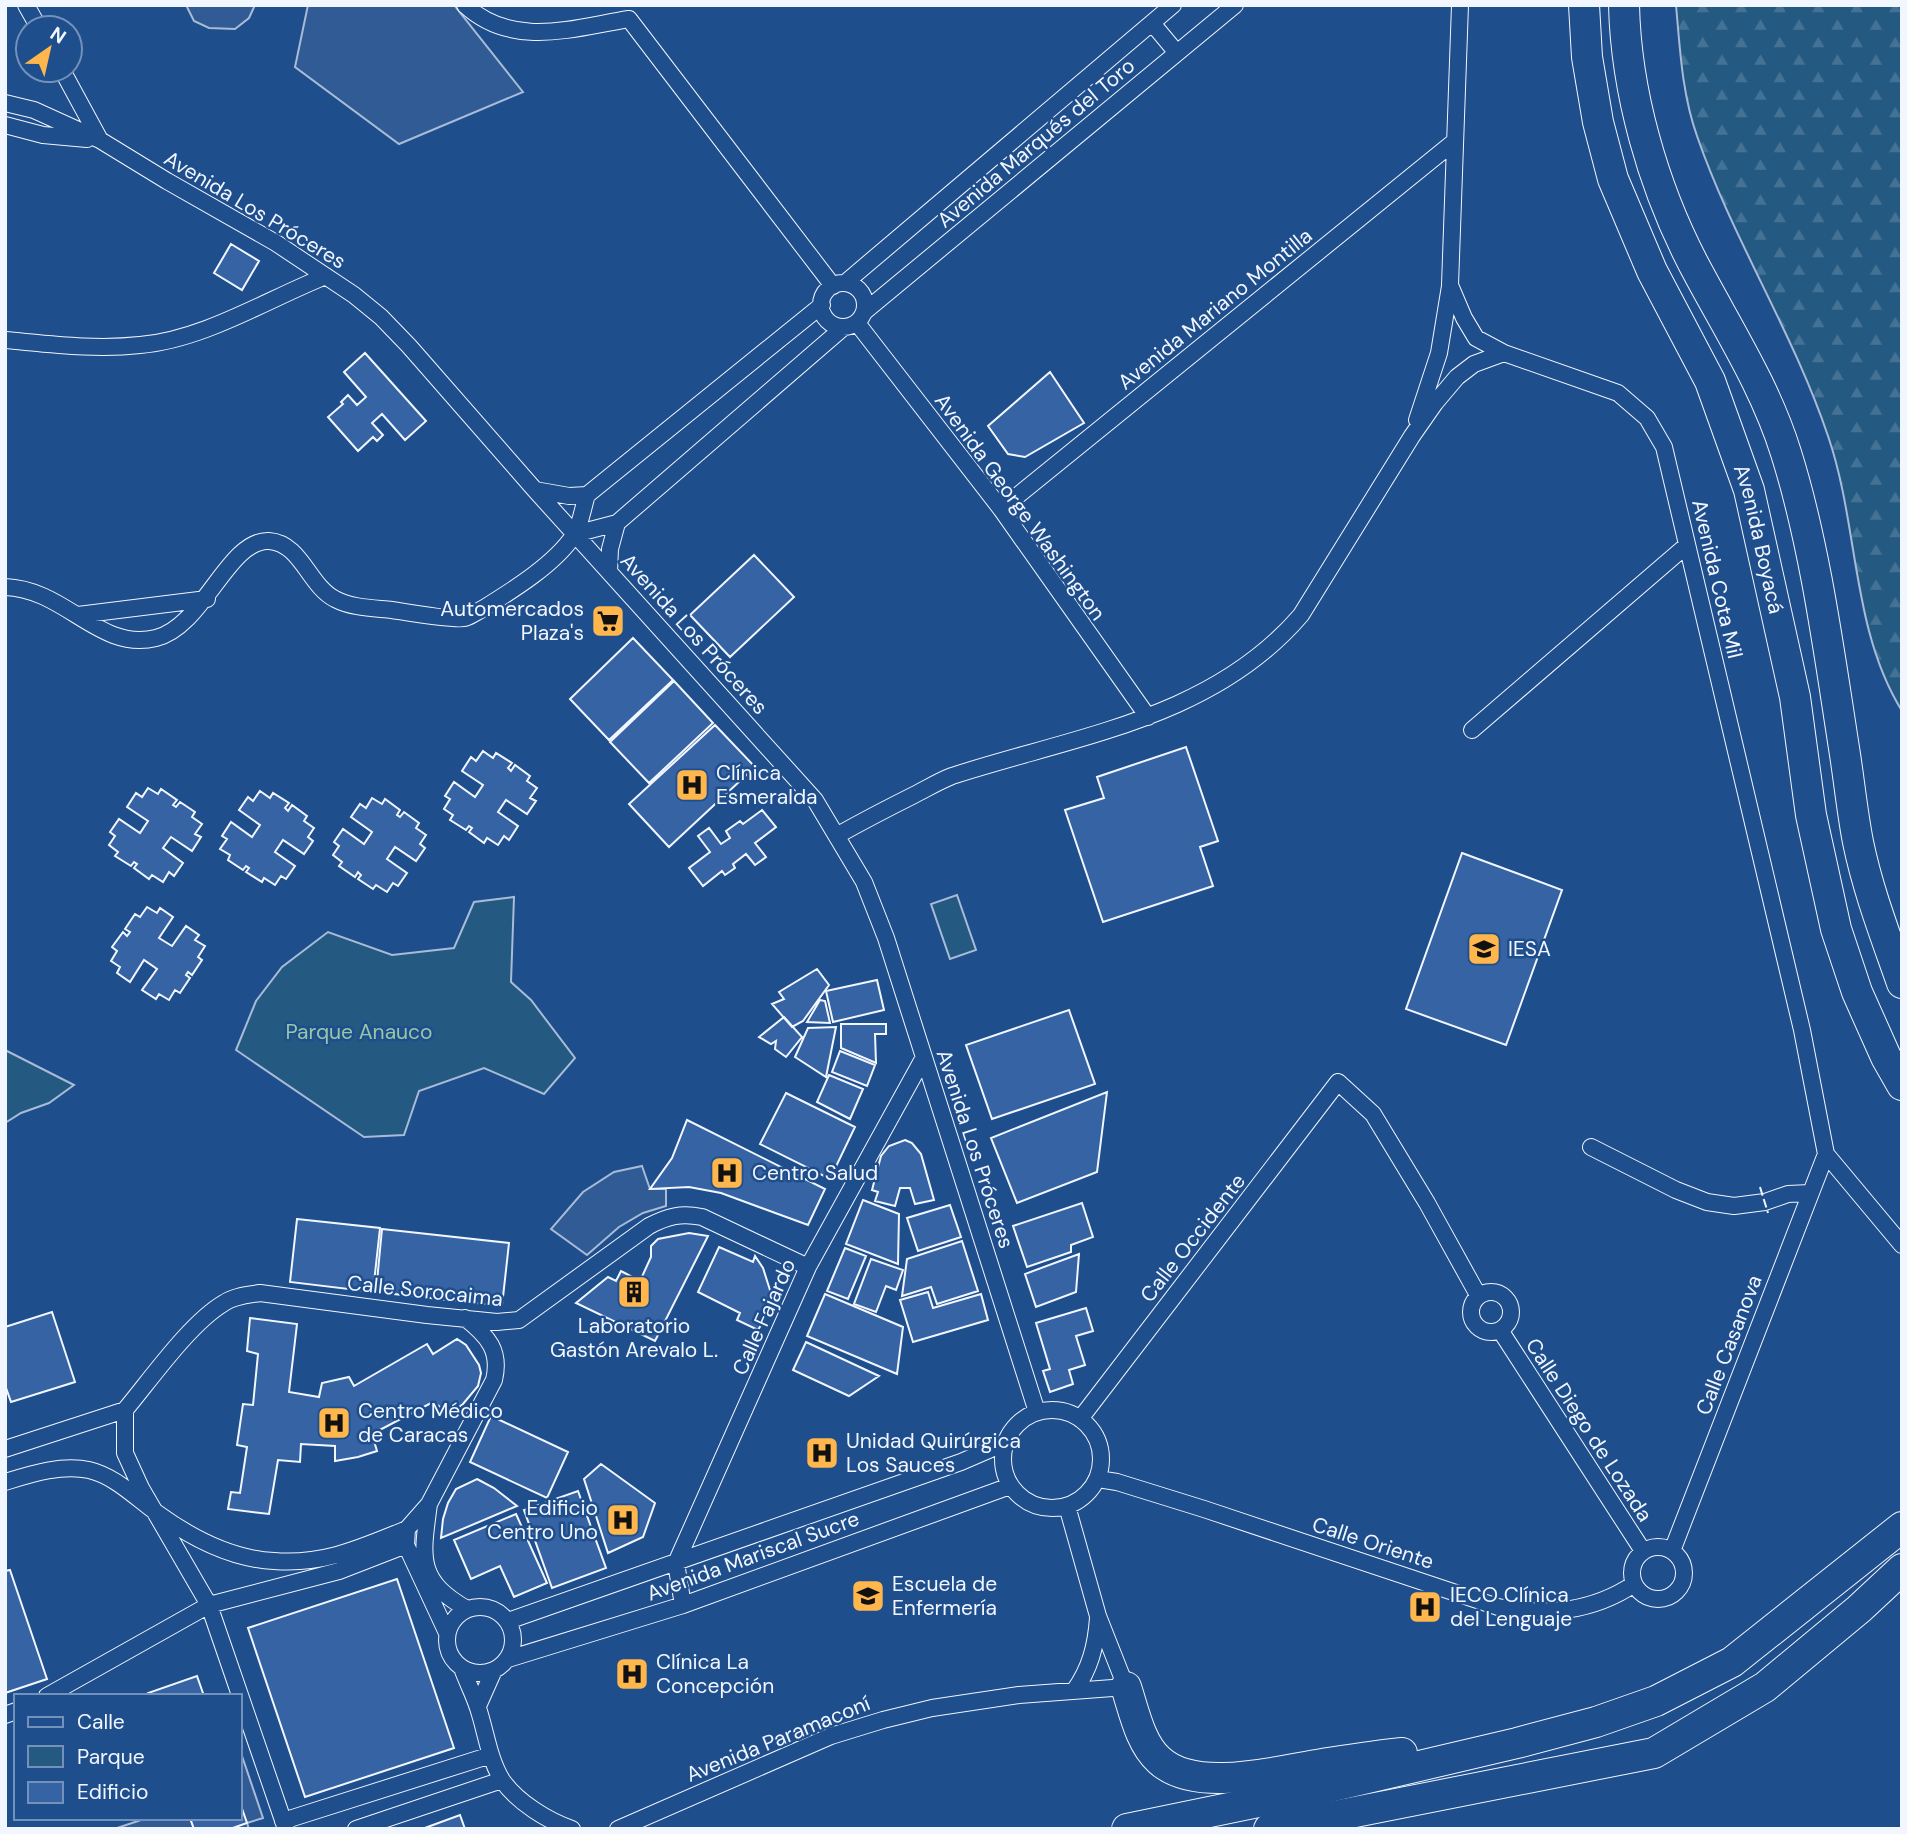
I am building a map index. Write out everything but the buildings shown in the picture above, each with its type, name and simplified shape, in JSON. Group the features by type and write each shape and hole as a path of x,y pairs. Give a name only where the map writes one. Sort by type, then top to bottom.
{"highway":[{"name":"Avenida Boyacá","path":"1584,5 1587,57 1598,122 1613,179 1652,271 1710,381 1749,490 1795,697 1811,814 1836,929 1857,992 1886,1057 1902,1085"},
{"path":"1624,5 1625,42 1636,109 1660,187 1692,261 1760,383 1786,452 1804,518 1867,884 1902,984"},
{"path":"1127,1829 1517,1743 1596,1722 1656,1701 1732,1662 1902,1527"},
{"path":"1269,1829 1654,1753 1765,1687 1859,1609 1902,1569"},
{"path":"1126,1687 1147,1748 1160,1762 1179,1773 1200,1777 1254,1775 1479,1740 1517,1743"}],"street":[{"path":"465,5 485,21 507,30 524,33 560,30 629,12 839,285 857,288 864,299 855,321 837,326 825,318 822,305"},
{"name":"Avenida Marqués del Toro","path":"587,495 822,305 825,294 1173,5"},
{"name":"Avenida Marqués del Toro","path":"575,534 617,523 1235,5"},
{"name":"Avenida Cota Mil","path":"1460,5 1450,285 1476,338 1504,353 1618,393 1647,418 1664,447 1802,1030 1826,1154 1902,1245"},
{"path":"1152,23 1177,53"},
{"path":"70,84 100,140"},
{"name":"Avenida Los Próceres","path":"5,103 34,110 100,140 276,243 381,317 410,346 815,800 864,882 886,938 1037,1412"},
{"path":"5,125 43,135 100,140"},
{"name":"Avenida Mariano Montilla","path":"1001,509 1455,141"},
{"path":"5,340 78,346 140,345 163,341 224,320 326,276"},
{"path":"1412,436 1439,353 1450,285"},
{"name":"Avenida George Washington","path":"855,321 1001,509 1148,718"},
{"path":"838,835 949,778 1148,718 1213,687 1260,656 1280,639 1300,615 1412,436 1457,377 1475,364 1504,353"},
{"path":"5,587 23,587 44,595 97,628 116,637 137,641 159,637 177,628 206,598 244,551 255,543 267,541 279,542 291,550 320,587 334,599 352,605 464,619 537,573 575,534 587,495 569,496 536,490"},
{"path":"609,572 610,549 617,523"},
{"path":"1472,730 1687,545"},
{"path":"78,615 206,598"},
{"name":"Calle Fajardo","path":"676,1563 808,1267 924,1057"},
{"name":"Calle Occidente","path":"1080,1419 1338,1082 1373,1114 1427,1203 1478,1296"},
{"path":"1591,1147 1676,1190 1707,1202 1734,1206 1765,1202 1788,1194 1810,1193"},
{"name":"Calle Casanova","path":"1672,1551 1826,1154"},
{"name":"Calle Sorocaima","path":"125,1410 201,1322 226,1301 240,1297 260,1293 427,1315 497,1322 519,1320 649,1226 667,1216 685,1214 702,1217 808,1267"},
{"path":"1495,1292 1509,1302 1511,1316 1507,1325 1500,1330 1484,1331 1475,1325 1471,1310 1478,1296 1495,1292"},
{"path":"51,1694 209,1605 339,1571 407,1537 429,1504 495,1380 497,1357 478,1328 463,1317"},
{"name":"Calle Diego de Lozada","path":"1500,1330 1643,1551"},
{"path":"1052,1409 1067,1412 1080,1419 1090,1427 1101,1452 1098,1479 1080,1500 1067,1506 1054,1508 1029,1503 1010,1486 1003,1465 1005,1443 1017,1423 1037,1412 1052,1409"},
{"path":"5,1449 125,1410 125,1453 141,1488 209,1605 240,1694"},
{"name":"Avenida Mariscal Sucre","path":"508,1620 961,1462 1005,1443"},
{"path":"5,1482 49,1471 89,1470 125,1489 158,1514 203,1540 248,1558 276,1562 335,1557 407,1537"},
{"name":"Calle Oriente","path":"1098,1479 1117,1482 1204,1509 1515,1611 1559,1612 1578,1608 1623,1592 1634,1584"},
{"name":"Avenida Mariscal Sucre","path":"508,1659 684,1605 1010,1486"},
{"path":"429,1504 424,1540 425,1564 430,1578 449,1599 467,1609"},
{"path":"1067,1506 1098,1616 1126,1687"},
{"path":"407,1537 447,1633 449,1653 462,1668 478,1706 491,1755 502,1780 515,1795 556,1824 572,1829"},
{"path":"1655,1547 1672,1551 1678,1557 1684,1572 1675,1593 1661,1599 1653,1599 1639,1591 1634,1584 1632,1569 1636,1559 1643,1551 1655,1547"},
{"path":"676,1563 684,1605"},
{"path":"447,1633 454,1618 467,1609 485,1606 494,1609 508,1620 514,1640 508,1659 494,1670 484,1673 472,1673 462,1668"},
{"path":"1074,1691 1084,1677 1093,1656 1098,1616"},
{"path":"478,1706 494,1670"},
{"name":"Avenida Paramaconí","path":"618,1829 831,1736 883,1720 932,1708 995,1699 1126,1687"},
{"path":"242,1701 285,1825 491,1755"},
{"path":"356,1829 502,1780"}],"green space":[{"path":"1676,5 1902,5 1902,711 1885,679 1873,646 1864,612 1838,470 1828,436 1798,360 1728,212 1697,136 1685,88"},
{"path":"957,895 976,950 950,959 931,904"},
{"name":"Parque Anauco","path":"514,897 511,982 531,1000 575,1058 544,1094 484,1068 419,1091 404,1135 364,1137 236,1050 256,1001 282,967 328,932 392,955 454,948 474,902"},
{"path":"5,1050 74,1085 49,1103 21,1113 5,1123"}],"shaded area":[{"path":"186,5 255,5 249,18 235,29 209,28 194,21"},
{"path":"308,5 454,5 523,92 399,144 295,67"},
{"path":"642,1166 650,1189 666,1189 666,1206 643,1213 619,1227 587,1255 551,1229 583,1192 614,1172"},
{"path":"242,1756 263,1818 247,1823 249,1829 230,1829 246,1823 242,1810"},
{"path":"141,1820 191,1820 194,1829 114,1829"}],"fence":[{"path":"1760,1187 1768,1213"}],"place":[{"name":"Automercados Plaza's","path":"608,621"},
{"name":"Clínica Esmeralda","path":"692,785"},
{"name":"IESA","path":"1484,949"},
{"name":"Centro Salud","path":"727,1173"},
{"name":"Laboratorio Gastón Arevalo L.","path":"634,1292"},
{"name":"Centro Médico de Caracas","path":"334,1423"},
{"name":"Unidad Quirúrgica Los Sauces","path":"822,1453"},
{"name":"Edificio Centro Uno","path":"623,1520"},
{"name":"Escuela de Enfermería","path":"868,1596"},
{"name":"IECO Clínica del Lenguaje","path":"1425,1607"},
{"name":"Clínica La Concepción","path":"632,1674"}]}
